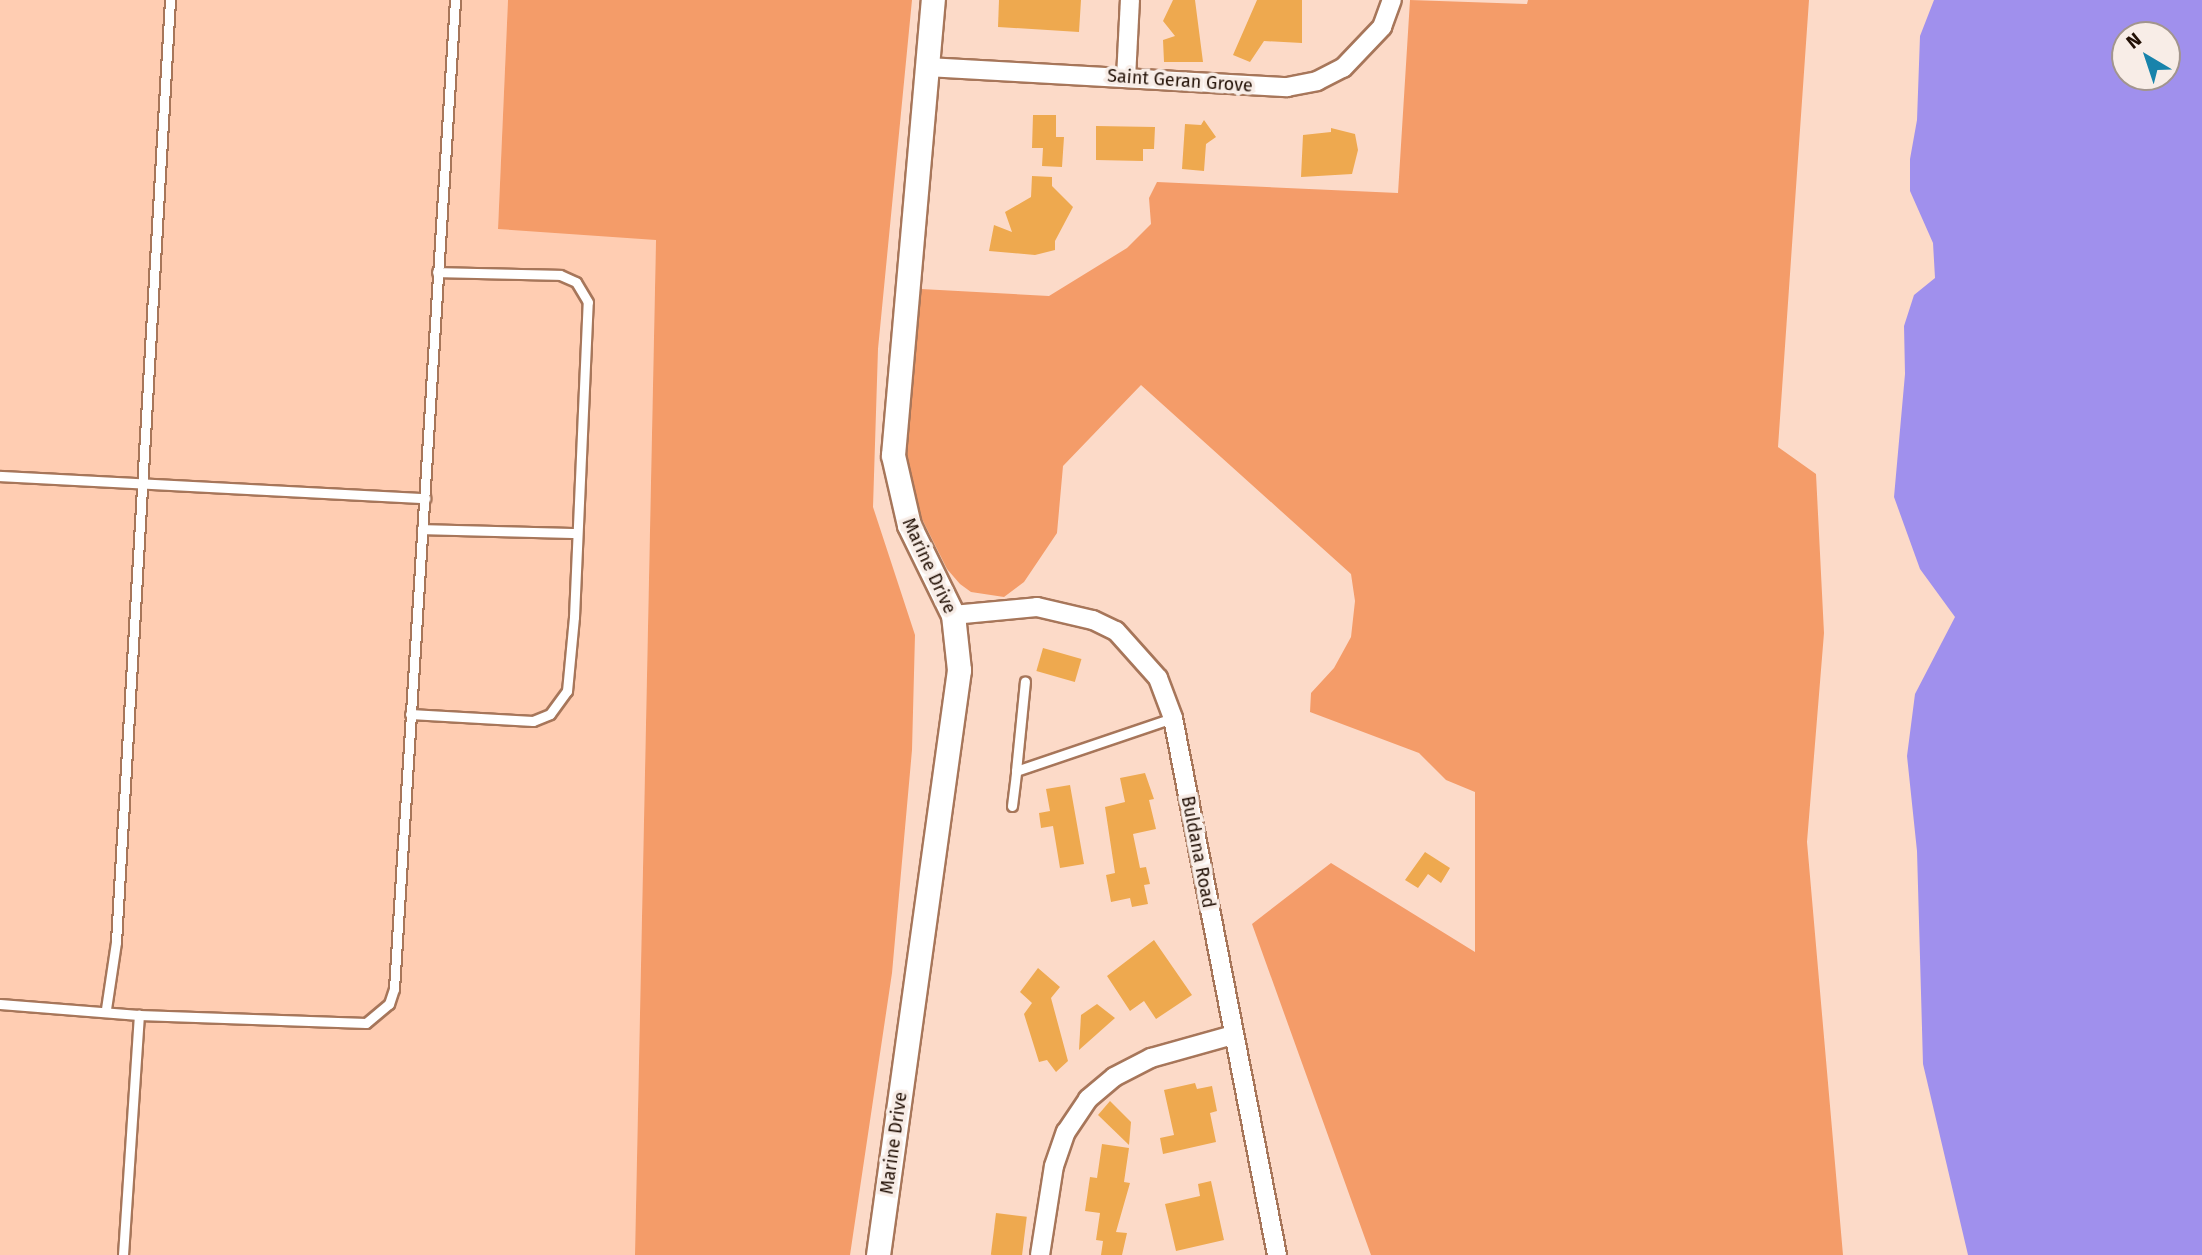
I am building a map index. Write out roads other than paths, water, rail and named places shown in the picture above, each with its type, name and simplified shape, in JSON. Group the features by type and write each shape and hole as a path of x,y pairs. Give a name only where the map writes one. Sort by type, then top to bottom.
{"street":[{"name":"Marine Drive","path":"878,1255 955,715 959,643 953,615 908,525 893,455 933,0"},
{"path":"1126,78 1130,0"},
{"name":"Saint Geran Grove","path":"927,66 1287,87 1317,81 1343,68 1368,46 1392,0"},
{"name":"Buldana Road","path":"953,615 1037,607 1093,620 1116,631 1139,653 1158,678 1173,718 1277,1255"},
{"path":"1040,1255 1054,1166 1066,1132 1088,1099 1114,1077 1151,1058 1234,1035"}],"lane":[{"path":"106,1009 116,942 170,0"},
{"path":"0,1004 106,1009 138,1016 366,1023 380,1016 394,989 455,0"},
{"path":"410,714 533,721 550,714 567,691 577,533 589,335 589,302 583,290 560,275 437,272"},
{"path":"0,476 425,498"},
{"path":"422,529 577,533"},
{"path":"1012,806 1025,681"},
{"path":"1016,771 1173,718"},
{"path":"123,1255 138,1016"}]}
